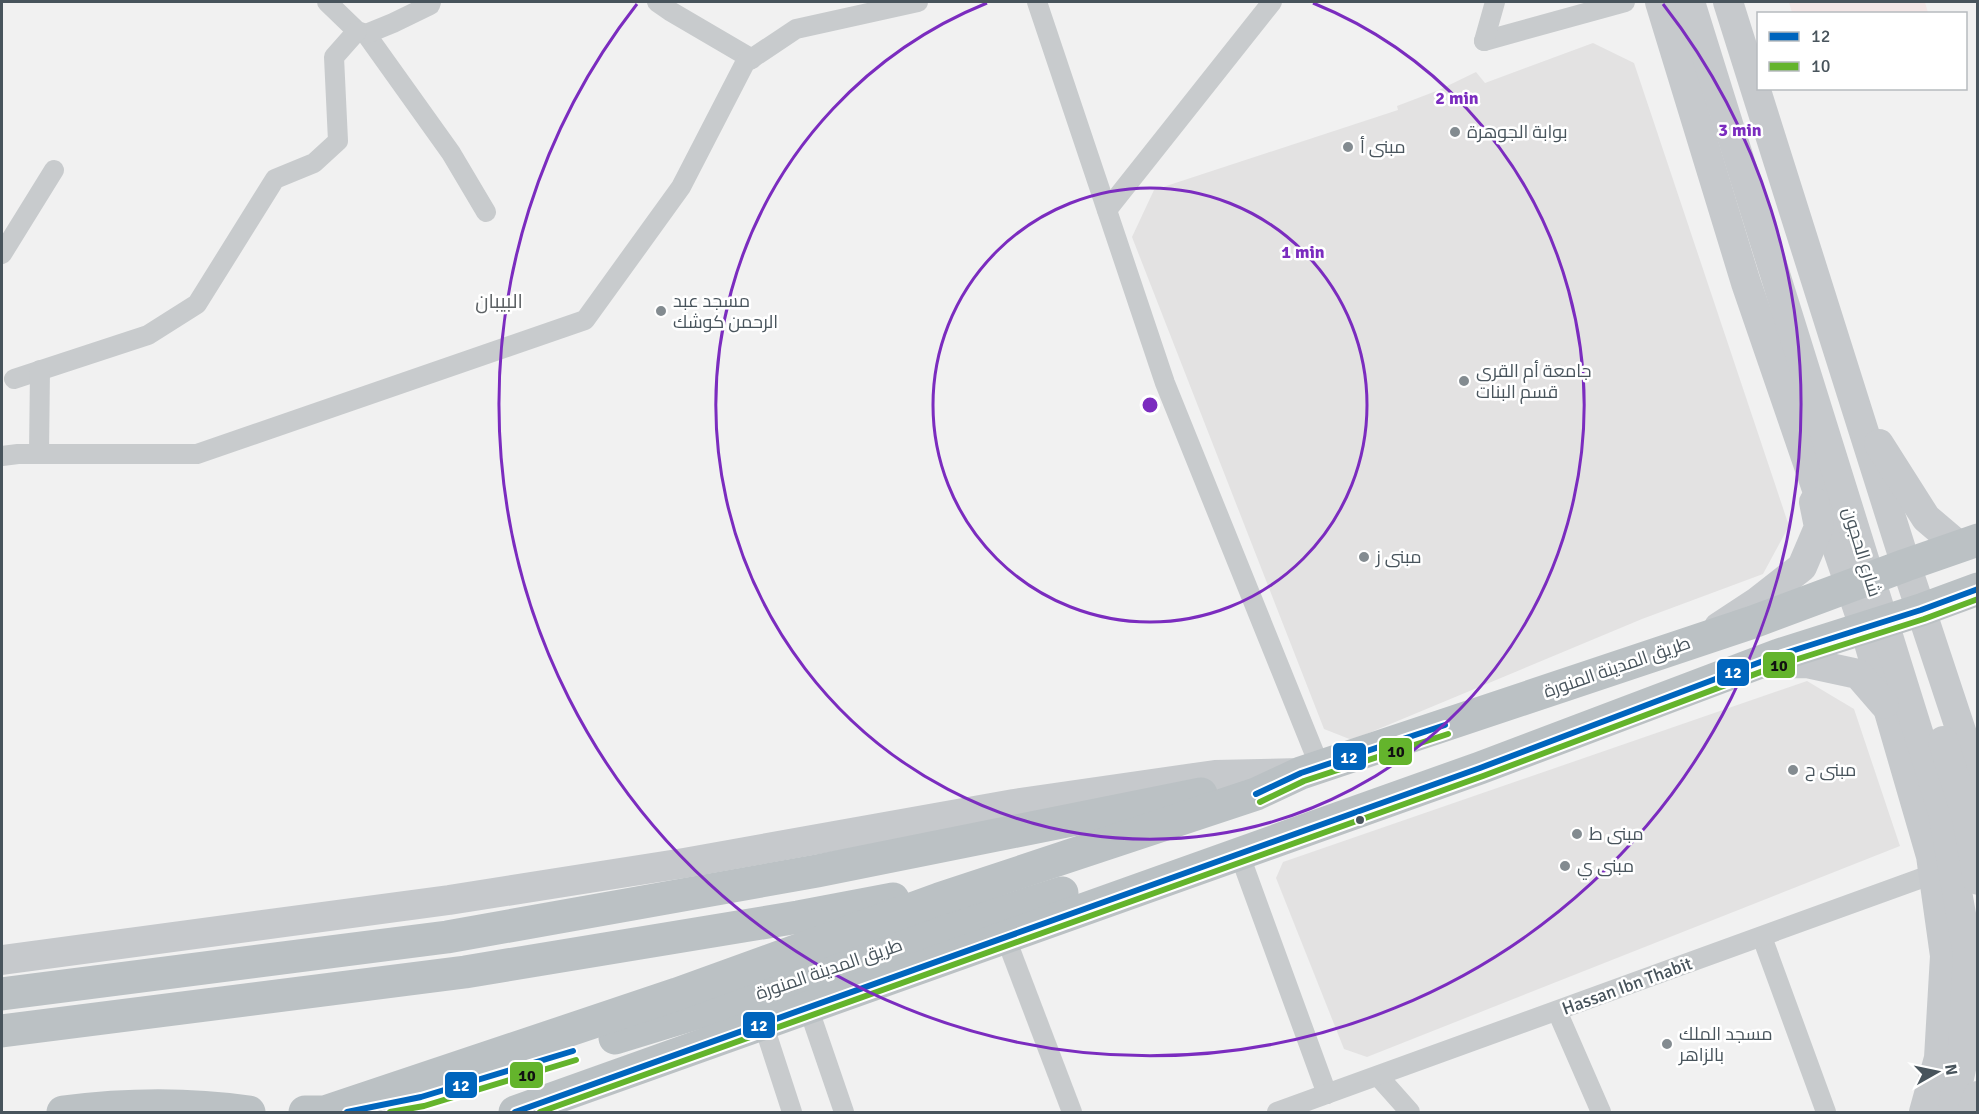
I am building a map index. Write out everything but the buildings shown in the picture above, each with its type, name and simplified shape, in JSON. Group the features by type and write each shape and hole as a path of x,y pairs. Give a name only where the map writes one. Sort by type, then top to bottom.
{"highway":[{"name":"طريق المدينة المنورة","path":"1256,794 1310,770 1754,622 1969,544"},
{"name":"طريق المدينة المنورة","path":"515,1113 566,1104 763,1023 1480,768 1755,664 1865,629 1977,589"},
{"path":"2,994 447,937 817,871 1219,790 1256,794"},
{"path":"2,1031 465,972 798,917 952,888 1121,848 1229,819 1256,794"},
{"path":"305,1113 325,1112 449,1072 676,994 939,899 1256,794"},
{"name":"طريق المدينة المنورة","path":"347,1113 421,1097 726,1004 836,965 1254,830 1310,828"},
{"path":"63,1113 106,1107 208,1106 249,1113"}],"main road":[{"path":"1660,2 1746,283 1865,629 1931,856 1945,956 1939,1058 1924,1113"},
{"name":"شارع الحجون","path":"1689,2 1943,812 1968,954 1962,1064 1952,1113"},
{"name":"شارع الحجون","path":"1710,2 1967,818 1977,880"},
{"path":"1728,2 1977,782"},
{"path":"1857,410 1926,518 1969,544"},
{"path":"1702,638 1757,602 1802,567 1819,527 1806,454"},
{"path":"1755,664 1807,663 1857,674 1888,709"},
{"path":"2,960 449,900 684,863 1014,804 1215,775 1310,770"},
{"path":"1972,1113 1977,1096"}],"street":[{"path":"327,2 361,32 451,153 486,212"},
{"path":"14,379 148,335 197,304 275,179 314,163 338,141 334,57 361,32 393,23 430,5 431,2"},
{"path":"657,2 752,58"},
{"path":"2,456 197,454 585,320 681,187 745,63 796,29 918,2"},
{"path":"1037,2 1165,383 1310,770"},
{"path":"1107,210 1272,2"},
{"path":"1495,2 1484,41 1625,2"},
{"path":"2,254 54,170"},
{"path":"39,454 40,370"},
{"path":"1239,853 1327,1094"},
{"name":"Hassan Ibn Thabit","path":"1277,1112 1977,858"},
{"path":"1005,936 1072,1113"},
{"path":"1762,937 1820,1112"},
{"path":"808,1007 844,1113"},
{"path":"1557,1011 1601,1113"},
{"path":"763,1023 792,1113"},
{"path":"1378,1076 1410,1113"}],"shaded area":[{"path":"1789,2 1925,2 1928,12 1792,12"},
{"name":"جامعة أم القرى قسم البنات","path":"1593,43 1634,63 1789,526 1763,574 1642,619 1352,740 1324,729 1132,237 1154,190 1398,110 1397,106 1439,90 1476,72 1485,83"},
{"name":"مبنى ي","path":"1807,681 1854,709 1900,846 1367,1057 1344,1049 1276,878 1283,862"}],"transit line":[{"name":"12","path":"515,1112 1480,768 1779,655 1921,610 1978,589"},
{"name":"10","path":"540,1112 1483,776 1782,664 1924,619 1978,599"},
{"name":"12","path":"1256,794 1301,773 1445,725"},
{"name":"10","path":"1260,802 1304,781 1448,734"},
{"name":"12","path":"347,1112 421,1097 573,1051"},
{"name":"10","path":"390,1112 424,1106 576,1060"}],"place":[{"name":"بوابة الجوهرة","path":"1455,132"},
{"name":"مبنى أ","path":"1348,147"},
{"name":"مسجد عبد الرحمن كوشك","path":"661,311"},
{"name":"جامعة أم القرى قسم البنات","path":"1464,381"},
{"name":"مبنى ز","path":"1364,557"},
{"name":"مبنى ح","path":"1793,770"},
{"name":"مبنى ط","path":"1577,834"},
{"name":"مبنى ي","path":"1565,866"},
{"name":"مسجد الملك بالزاهر","path":"1667,1044"}],"district":[{"name":"البيبان","path":"499,301"}]}
